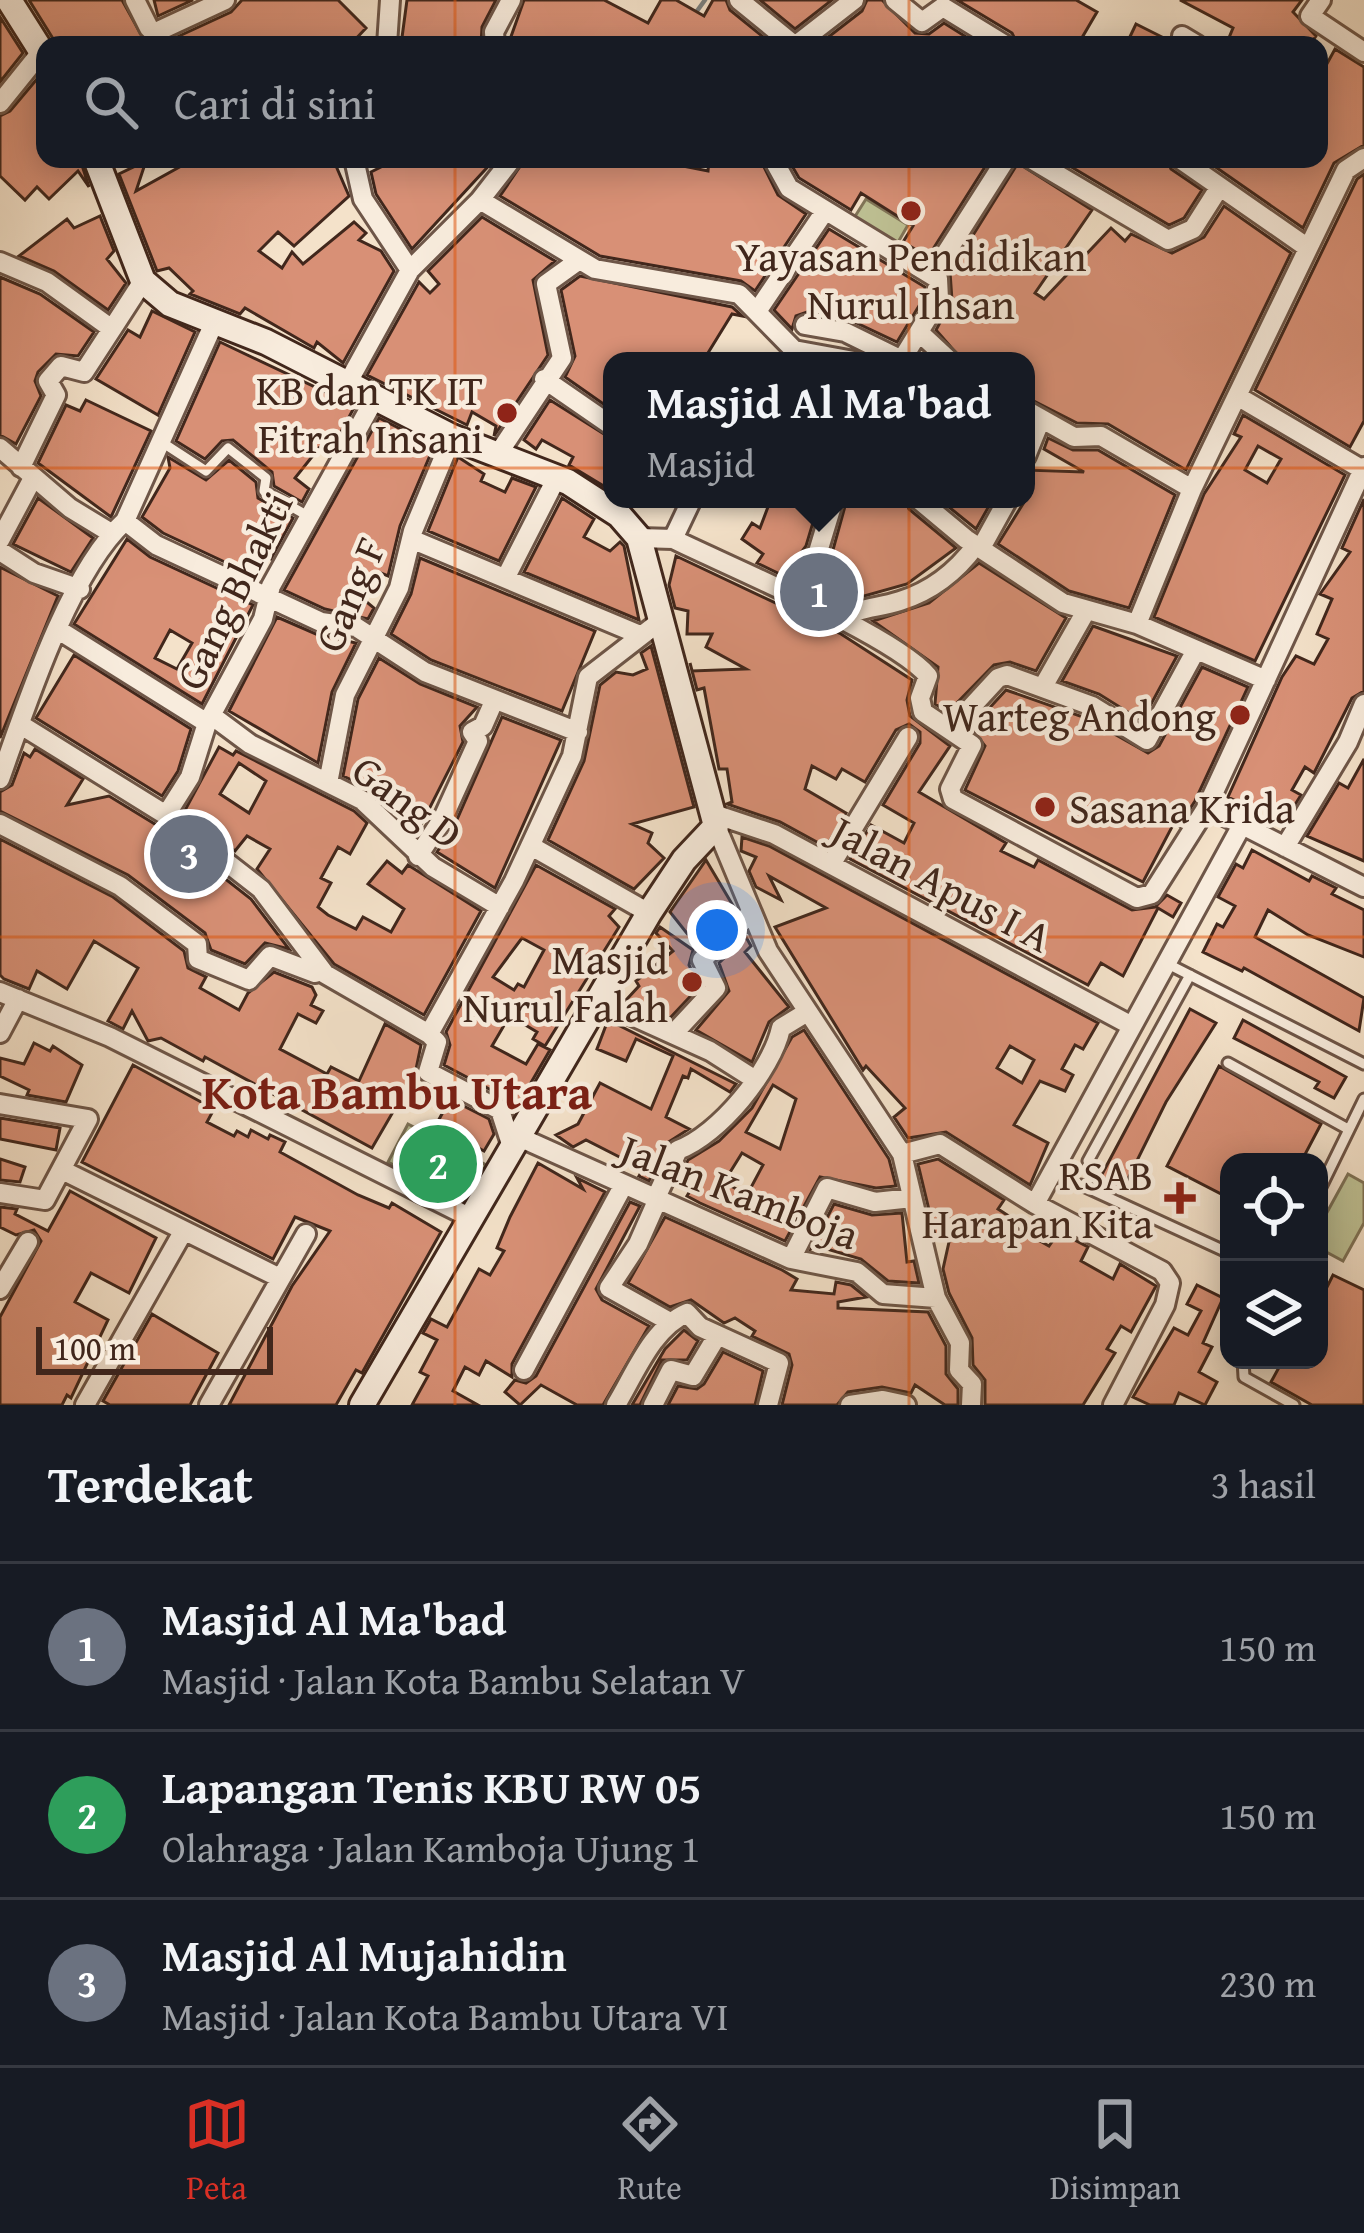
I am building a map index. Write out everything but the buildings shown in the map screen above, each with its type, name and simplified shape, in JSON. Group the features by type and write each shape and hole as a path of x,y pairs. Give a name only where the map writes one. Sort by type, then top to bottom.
{"street":[{"path":"9,0 36,43"},
{"path":"135,0 158,36"},
{"path":"165,36 225,0"},
{"path":"388,36 390,0"},
{"path":"494,36 511,0"},
{"path":"739,0 784,36"},
{"path":"807,36 854,0"},
{"path":"895,0 922,22 943,7 990,36"},
{"path":"1321,0 1310,16 1364,52"},
{"path":"0,103 36,62"},
{"path":"1137,624 1192,489 1308,248 1346,170 1364,158"},
{"path":"99,168 143,281 170,304 266,341 374,400 452,437 557,477 603,504"},
{"path":"356,168 363,199 410,270"},
{"path":"346,386 410,270 480,200 501,168"},
{"path":"777,168 789,188 932,275 941,293 907,352"},
{"path":"932,275 1000,168"},
{"path":"1046,168 1168,240 1193,229 1219,188"},
{"path":"1192,168 1308,248"},
{"path":"480,200 578,261 605,272 730,291 758,310 787,352"},
{"path":"758,310 825,211"},
{"path":"498,454 562,352 546,284 578,261"},
{"path":"0,262 47,282 112,329"},
{"path":"0,540 55,399 57,392 48,381 61,366 84,372 143,281"},
{"path":"2,766 57,629 118,527 214,323"},
{"path":"805,326 845,332 885,352"},
{"path":"921,334 940,352"},
{"path":"544,379 603,420"},
{"path":"639,538 674,539 921,668 928,676 920,698 923,712 972,745 950,789 953,799 1137,898 1152,894 1207,807 1363,469 1237,396"},
{"name":"Gang Bhakti","path":"166,815 190,777 209,719 263,619 268,594 374,400"},
{"path":"1035,416 1082,439 1101,436 1192,489"},
{"name":"Gang F","path":"328,783 338,719 399,588 411,539 452,437"},
{"path":"0,448 27,472 118,527 321,622 349,624 425,672 578,732"},
{"path":"508,575 557,477"},
{"path":"607,508 639,538 715,820 750,914 804,1014 889,1128 902,1154 936,1298 960,1343 958,1367 972,1384 970,1405"},
{"path":"674,539 688,508"},
{"path":"787,595 818,552 831,508"},
{"path":"930,508 1032,585 1086,611 1137,624 1266,680"},
{"path":"837,621 866,605 902,601 946,578 979,546 1002,508"},
{"path":"411,539 480,571 508,575 640,635"},
{"path":"0,550 34,573 80,589"},
{"path":"1044,685 1086,611"},
{"path":"429,1034 532,846 578,732 583,689 592,670 663,619"},
{"name":"Gang D","path":"57,629 250,744 369,806 418,856 500,907"},
{"path":"951,729 1002,676 1044,685 1147,740 1196,650"},
{"path":"418,856 453,798 456,779 478,741 472,733 484,725 494,700"},
{"path":"1285,847 1348,742 1364,704"},
{"path":"21,725 166,815 261,889 325,974 429,1034 437,1042 428,1072 500,1110 516,1142"},
{"path":"832,863 908,737"},
{"path":"1207,807 1364,887"},
{"path":"362,1405 649,913 715,820"},
{"name":"Jalan Apus I A","path":"715,820 775,834 1132,1026"},
{"path":"0,824 131,893 172,930 197,944 198,959 227,975 249,980 262,959 270,956 315,974"},
{"path":"1035,1204 1242,825"},
{"path":"532,846 649,913"},
{"path":"674,1033 716,988 702,960 750,914"},
{"path":"0,1033 9,995 122,1043 469,1217"},
{"path":"597,1000 674,1033 754,1079"},
{"path":"670,1322 609,1288 678,1150 697,1142 742,1102 779,1044 781,1028 804,1014"},
{"path":"0,1104 88,1119 45,1200 0,1193"},
{"name":"Jalan Kamboja","path":"516,1142 791,1259 857,1272 883,1294 936,1298"},
{"path":"902,1154 940,1144 1035,1204 1162,1271 1170,1283 1165,1305 1113,1405"},
{"path":"64,1171 280,1278"},
{"path":"524,1370 622,1188"},
{"path":"791,1259 827,1188 875,1202 912,1198"},
{"path":"85,1405 183,1232"},
{"path":"209,1405 307,1234"},
{"path":"0,1289 28,1242"},
{"path":"616,1405 670,1322 687,1312 717,1336 780,1365 768,1405"},
{"path":"653,1405 671,1370 693,1376 717,1336"},
{"path":"850,1405 889,1400 906,1405"}],"lane":[{"path":"160,441 206,471 228,448 266,478 263,489 308,516"},
{"path":"1166,963 1364,1064"},
{"path":"1088,1161 1190,975"},
{"path":"1228,1063 1348,1129"},
{"path":"1328,1172 1364,1099"},
{"path":"1081,1185 1220,1249"},
{"path":"1244,1369 1244,1377 1294,1405"}],"green space":[{"path":"866,199 908,225 897,244 854,218"},
{"path":"408,1124 488,1166 468,1204 388,1162"},
{"path":"1348,1174 1364,1183 1364,1223 1343,1261 1328,1253 1328,1211"}],"waterway":[{"path":"697,11 705,0"}],"place":[{"name":"Yayasan Pendidikan Nurul Ihsan","path":"911,211"},
{"name":"KB dan TK IT Fitrah Insani","path":"507,413"},
{"name":"Masjid Al Ma'bad","path":"819,592"},
{"name":"Warteg Andong","path":"1240,715"},
{"name":"Sasana Krida","path":"1045,807"},
{"name":"Masjid Al Mujahidin","path":"189,854"},
{"name":"Masjid Nurul Falah","path":"692,982"},
{"name":"Lapangan Tenis KBU RW 05","path":"438,1164"},
{"name":"RSAB Harapan Kita","path":"1180,1198"}],"district":[{"name":"Kota Bambu Utara","path":"397,1091"}]}
